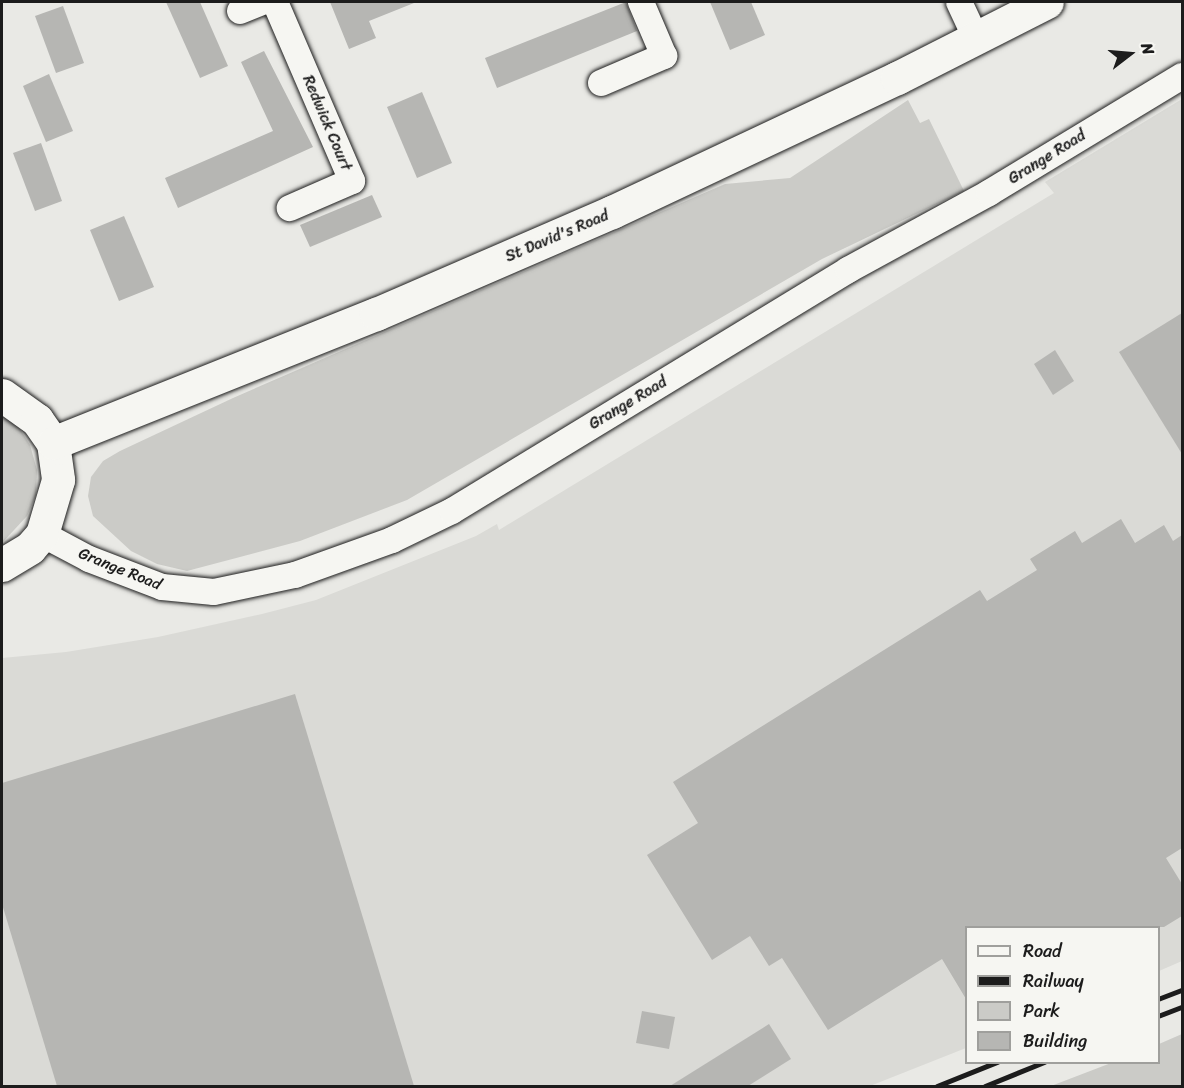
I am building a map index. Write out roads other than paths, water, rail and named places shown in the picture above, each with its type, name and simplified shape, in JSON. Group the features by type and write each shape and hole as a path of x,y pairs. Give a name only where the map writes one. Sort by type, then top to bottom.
{"street":[{"name":"Redwick Court","path":"275,2 352,181 290,208"},
{"path":"601,83 664,56 641,2"},
{"path":"959,2 976,38"},
{"name":"St David's Road","path":"53,443 376,314 612,212 1047,2"},
{"name":"Grange Road","path":"42,534 89,559 162,587 214,592 295,575 392,540 452,511 838,276 980,198 1182,76"},
{"path":"2,395 37,420 53,443 58,480 42,534 30,548 2,565"}],"railway":[{"path":"1160,998 1182,990"},
{"path":"1160,1015 1182,1007"},
{"path":"937,1086 992,1064"},
{"path":"985,1086 1039,1064"}]}
